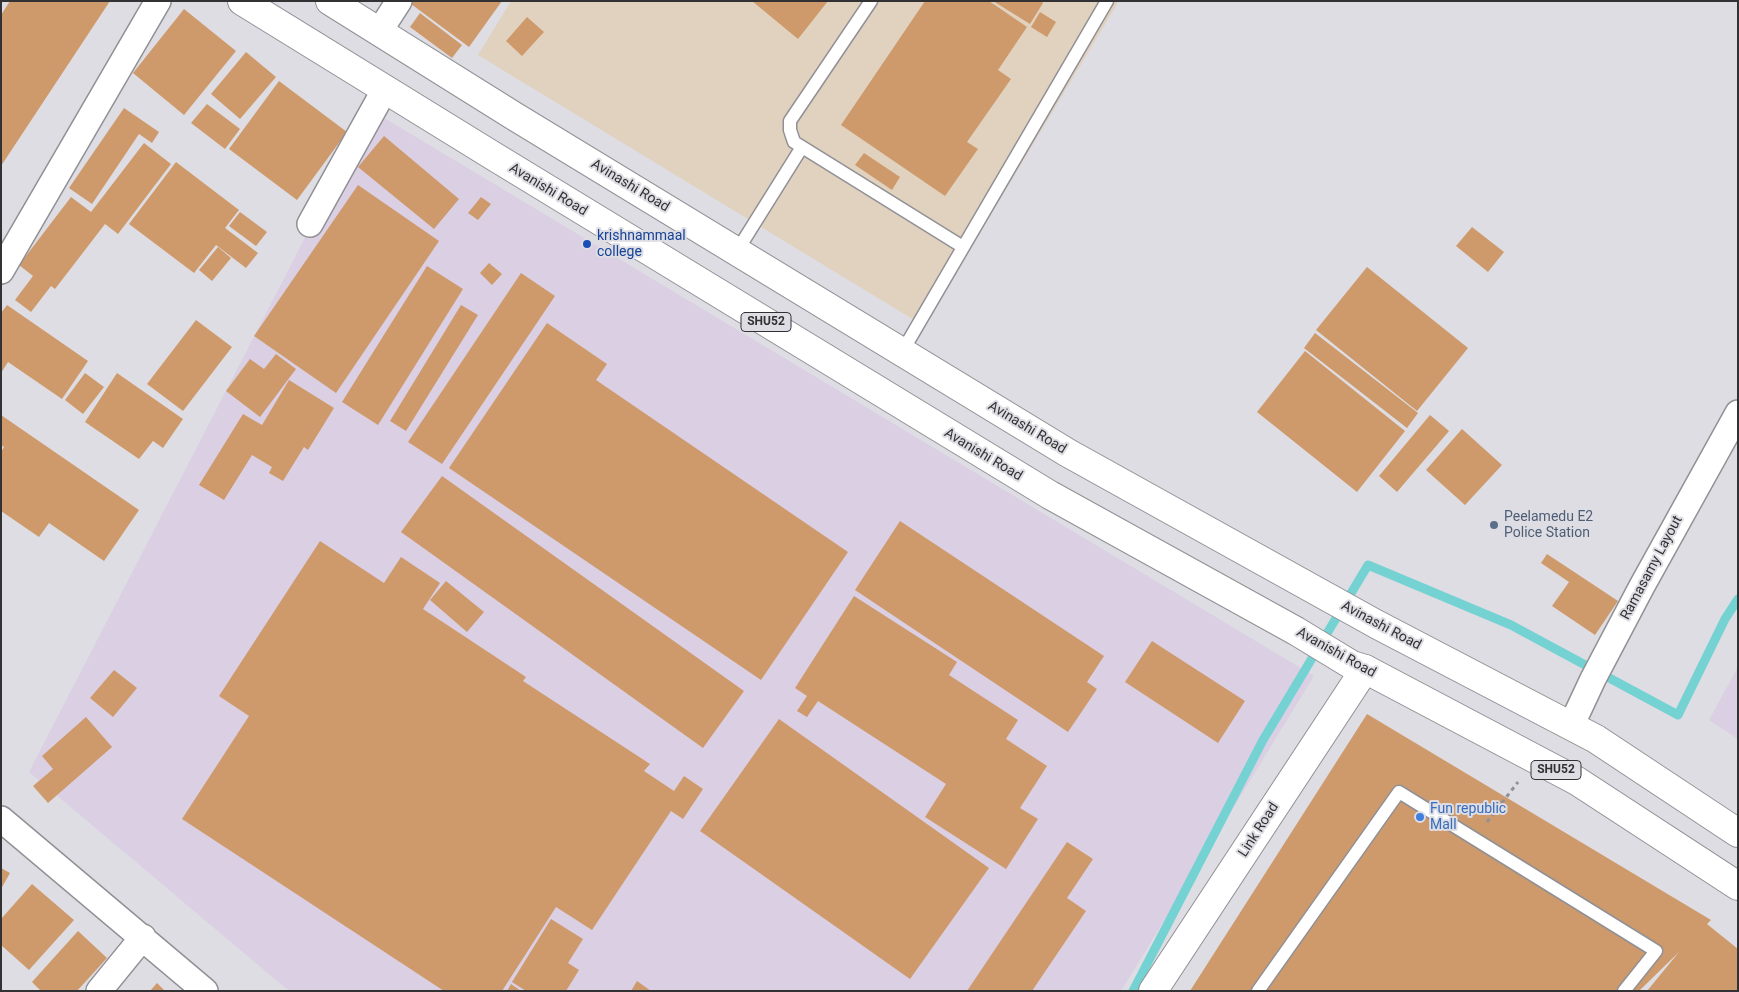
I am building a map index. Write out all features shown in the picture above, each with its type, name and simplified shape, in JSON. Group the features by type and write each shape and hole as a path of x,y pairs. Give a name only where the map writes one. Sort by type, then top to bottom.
{"main road":[{"name":"Avanishi Road","path":"242,1 1050,496 1359,667 1577,781 1738,886"},
{"name":"Avinashi Road","path":"330,1 1068,453 1376,624 1596,740 1738,833"},
{"name":"Link Road","path":"1153,991 1359,667"}],"street":[{"path":"1,271 158,1"},
{"path":"379,32 399,1"},
{"path":"310,224 385,89"},
{"name":"Ramasamy Layout","path":"1571,726 1598,669 1684,508 1738,413"},
{"path":"1,819 205,991"},
{"path":"99,991 143,937"}],"lane":[{"path":"871,1 790,121 790,130 794,142 964,247"},
{"path":"902,352 1107,1"},
{"path":"737,251 802,147"},
{"path":"1258,991 1399,792 1656,951 1624,991"}],"path":[{"path":"1475,838 1535,759"}],"shaded area":[{"path":"511,1 1119,1 924,326 478,55"},
{"path":"371,110 1314,676 1121,991 289,991 29,772"},
{"path":"1738,667 1738,739 1709,720"}],"building":[{"path":"10,1 110,1 1,166 1,15"},
{"path":"407,1 502,1 469,47"},
{"path":"752,1 828,1 798,39"},
{"path":"925,1 989,1 1027,27 998,70 1011,79 967,142 978,149 945,196 841,125"},
{"path":"993,1 1041,1 1043,3 1030,24"},
{"path":"184,9 236,51 184,115 133,73"},
{"path":"1040,12 1056,22 1047,37 1031,27"},
{"path":"420,13 462,45 452,58 410,27"},
{"path":"527,17 544,32 522,56 506,41"},
{"path":"246,52 276,77 240,119 211,94"},
{"path":"279,81 347,132 297,200 229,149"},
{"path":"207,104 240,129 225,149 191,123"},
{"path":"124,108 159,132 152,143 139,134 92,204 69,188"},
{"path":"384,136 459,199 434,229 358,167"},
{"path":"144,143 171,164 118,234 105,224 55,289 51,286 31,312 15,300 33,276 19,265 71,197 91,212"},
{"path":"864,153 900,177 892,190 855,165"},
{"path":"176,162 239,210 225,228 258,253 246,268 216,245 194,273 129,224"},
{"path":"358,185 439,241 336,393 254,336"},
{"path":"481,197 491,204 478,220 468,213"},
{"path":"240,212 267,232 256,246 229,226"},
{"path":"1472,227 1504,252 1488,272 1456,246"},
{"path":"218,247 231,258 212,281 199,270"},
{"path":"489,263 502,274 492,285 480,273"},
{"path":"427,266 463,289 378,425 342,402"},
{"path":"1367,267 1468,348 1417,411 1316,330"},
{"path":"521,273 555,296 442,464 408,442"},
{"path":"7,305 88,361 62,399 8,362 1,373 1,313"},
{"path":"461,305 478,315 406,431 390,421"},
{"path":"196,320 232,347 183,411 147,384"},
{"path":"547,323 607,364 596,380 848,552 761,680 449,468"},
{"path":"1315,333 1418,413 1407,428 1304,348"},
{"path":"1305,351 1405,431 1357,492 1257,412"},
{"path":"276,354 296,369 260,417 226,391 250,359 264,369"},
{"path":"85,373 104,387 83,414 65,400"},
{"path":"117,373 183,419 163,448 153,441 139,459 85,422"},
{"path":"289,380 334,408 308,450 304,447 283,481 269,473 272,467 252,455 224,500 199,485 243,414 262,425"},
{"path":"1,415 139,510 104,561 49,523 39,537 1,511 1,452 4,447 1,445"},
{"path":"1430,415 1449,431 1397,492 1379,476"},
{"path":"1462,429 1502,465 1465,505 1426,470"},
{"path":"442,476 744,691 703,748 401,532"},
{"path":"900,521 1104,656 1087,682 1097,689 1068,732 855,590"},
{"path":"320,541 384,583 401,557 440,583 423,609 526,677 523,681 650,764 644,771 674,791 684,776 703,789 683,819 671,811 592,930 556,907 502,991 444,991 182,819 249,716 219,696"},
{"path":"1547,554 1618,601 1595,635 1552,606 1569,582 1541,563"},
{"path":"446,581 484,612 467,632 430,600"},
{"path":"854,596 957,662 949,675 1018,720 1006,739 1047,766 1020,808 1038,819 1006,869 925,817 946,784 818,701 807,717 797,711 807,696 795,688"},
{"path":"1152,641 1245,701 1218,743 1125,682"},
{"path":"114,670 137,688 113,717 90,698"},
{"name":"Fun republic Mall","path":"1367,714 1711,920 1707,924 1738,949 1738,991 1647,991 1679,952 1639,991 1190,991"},
{"path":"86,717 112,747 48,803 33,786 53,769 42,756"},
{"path":"779,719 989,868 910,979 700,831"},
{"path":"1067,842 1093,859 1067,898 1086,911 1032,991 967,991"},
{"path":"1,868 10,873 1,889"},
{"path":"32,884 74,920 29,970 1,945 1,919"},
{"path":"551,919 583,939 568,963 579,970 566,991 526,991 512,982"},
{"path":"78,931 107,958 77,991 41,991 32,982"},
{"path":"637,981 651,991 631,991"},
{"path":"157,983 165,991 150,991"},
{"path":"511,984 521,991 507,991"}],"waterway":[{"path":"1133,991 1263,740 1368,565 1511,625 1678,715 1725,619 1738,599"}],"place":[{"name":"krishnammaal college","path":"587,244"},
{"name":"Peelamedu E2 Police Station","path":"1494,525"},
{"name":"Fun republic Mall","path":"1420,817"}]}
